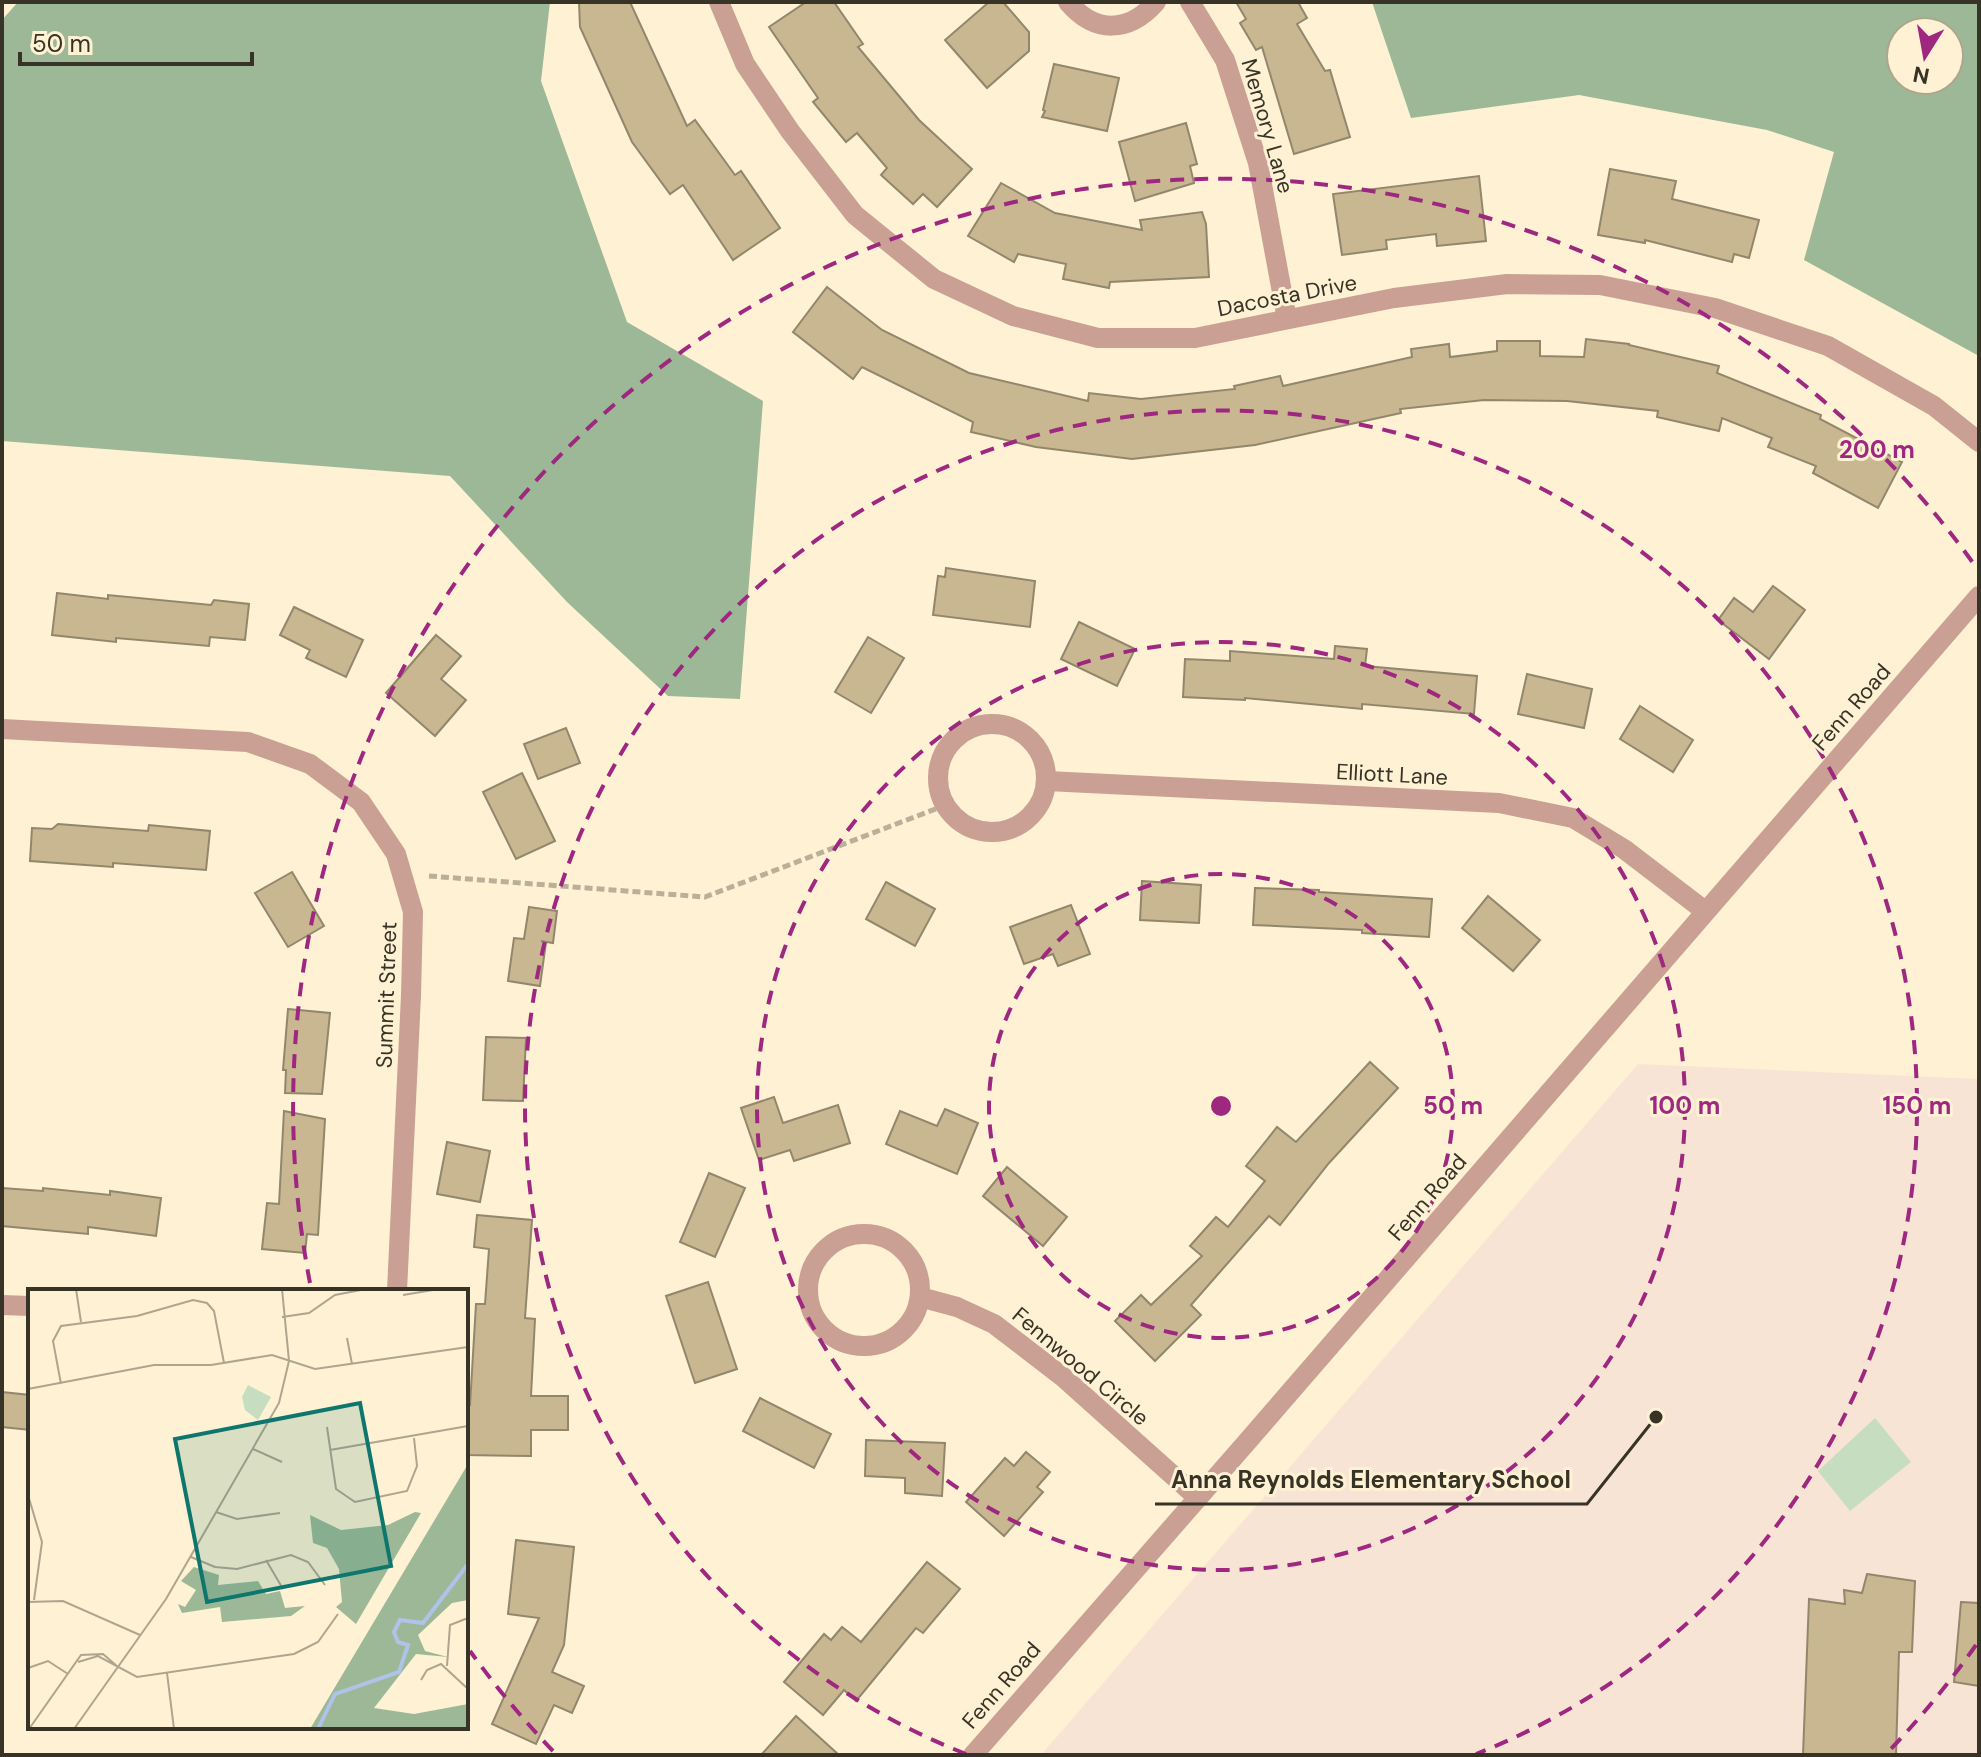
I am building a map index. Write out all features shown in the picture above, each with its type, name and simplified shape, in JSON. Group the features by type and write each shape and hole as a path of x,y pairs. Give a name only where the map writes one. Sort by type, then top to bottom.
{"street":[{"name":"Dacosta Drive","path":"719,2 745,64 790,131 855,215 934,279 1013,316 1098,338 1195,338 1394,298 1507,284 1600,285 1715,308 1828,346 1934,406 1979,442"},
{"path":"1068,2 1080,15 1095,24 1113,26 1130,23 1145,15 1156,2"},
{"name":"Memory Lane","path":"1190,2 1225,60 1258,163 1287,319"},
{"name":"Fenn Road","path":"973,1755 1979,596"},
{"path":"1000,724 1024,734 1042,754 1047,781 1044,794 1038,807 1018,825 991,832 978,830 954,816 946,805 940,792 939,766 951,742 961,733 973,727 1000,724"},
{"name":"Summit Street","path":"2,729 248,742 310,764 361,802 396,854 413,912 397,1289"},
{"name":"Elliott Lane","path":"1047,781 1499,803 1573,818 1624,849 1705,911"},
{"path":"868,1234 886,1238 901,1248 913,1262 920,1279 920,1297 915,1314 905,1329 891,1340 873,1346 855,1346 837,1340 822,1328 811,1312 807,1294 809,1274 818,1257 831,1244 848,1236 868,1234"},
{"name":"Fennwood Circle","path":"920,1297 957,1307 994,1324 1063,1377 1197,1497"},
{"path":"2,1305 28,1306"}],"path":[{"path":"402,874 705,897 946,805"}],"shaded area":[{"path":"1638,1064 1979,1079 1979,1755 1041,1755"}],"green space":[{"path":"18,2 550,2 541,81 627,322 763,401 740,699 668,696 567,602 450,476 2,441 2,20"},
{"path":"1372,2 1979,2 1979,356 1804,260 1834,152 1767,130 1579,95 1411,118"},
{"path":"1875,1418 1911,1462 1850,1511 1818,1471"}],"building":[{"path":"579,2 630,2 687,126 695,120 735,175 741,171 780,228 733,260 683,185 670,194 632,142 580,27"},
{"path":"806,2 834,2 863,44 858,47 919,120 972,169 937,207 923,194 913,204 881,175 887,168 857,133 846,142 813,102 818,98 769,27"},
{"path":"989,2 1003,2 1029,32 1029,51 987,88 945,40"},
{"path":"1236,2 1298,2 1307,18 1297,24 1325,71 1330,70 1350,137 1294,154 1262,47 1256,50 1240,23 1246,19"},
{"path":"1054,64 1119,78 1107,131 1042,117"},
{"path":"1186,123 1197,164 1190,166 1194,183 1135,201 1119,142"},
{"path":"1610,169 1676,181 1672,199 1759,220 1749,258 1734,254 1732,262 1645,240 1645,243 1598,235"},
{"path":"1479,176 1486,241 1437,246 1436,234 1386,240 1387,249 1342,255 1333,194"},
{"path":"1001,183 1055,213 1142,230 1140,220 1202,212 1206,224 1209,277 1110,282 1109,288 1063,279 1066,264 1018,254 1014,262 968,236"},
{"path":"827,287 882,330 969,373 1088,401 1089,393 1141,399 1235,389 1234,386 1280,376 1283,386 1412,357 1411,349 1449,344 1450,357 1497,351 1497,341 1540,341 1540,356 1584,357 1586,339 1629,344 1719,366 1717,373 1821,415 1820,419 1902,462 1878,508 1813,473 1816,466 1768,447 1772,438 1722,418 1719,431 1657,417 1658,411 1567,401 1484,400 1400,409 1401,413 1255,445 1132,459 1036,447 971,432 973,422 862,367 853,379 793,332"},
{"path":"946,568 1035,581 1030,627 933,615 938,576 945,577"},
{"path":"1773,586 1805,610 1769,659 1718,620 1734,598 1753,612"},
{"path":"57,593 211,605 214,600 249,604 245,640 210,637 209,646 116,638 116,642 52,635"},
{"path":"294,607 363,640 346,677 306,658 310,650 280,635"},
{"path":"1079,622 1135,649 1117,686 1061,659"},
{"path":"436,635 461,656 441,679 466,700 435,736 386,693"},
{"path":"868,637 904,658 871,713 835,692"},
{"path":"1335,646 1367,649 1365,666 1477,676 1474,714 1362,704 1362,709 1245,698 1183,697 1185,659 1230,661 1230,651 1334,659"},
{"path":"1527,674 1592,689 1584,728 1518,714"},
{"path":"1640,706 1693,740 1673,772 1620,739"},
{"path":"566,728 580,763 538,779 524,744"},
{"path":"522,773 555,841 516,859 483,792"},
{"path":"58,824 148,831 149,825 210,831 206,870 30,861 32,828 52,829"},
{"path":"292,872 324,926 288,947 255,893"},
{"path":"1142,881 1201,885 1199,923 1140,920"},
{"path":"886,882 935,909 915,946 866,919"},
{"path":"1255,888 1432,899 1429,937 1362,933 1362,930 1253,925"},
{"path":"1488,896 1540,940 1513,971 1462,928"},
{"path":"1071,905 1090,954 1058,966 1053,954 1024,964 1010,927"},
{"path":"529,907 557,911 553,943 541,941 546,942 540,986 508,981 514,938 524,939"},
{"path":"288,1009 330,1013 322,1094 285,1093 286,1070 283,1070"},
{"path":"486,1037 526,1038 523,1101 483,1100"},
{"path":"1370,1062 1398,1088 1329,1163 1280,1225 1269,1216 1191,1305 1201,1315 1155,1361 1115,1321 1141,1295 1151,1305 1202,1256 1190,1246 1216,1217 1228,1227 1265,1181 1246,1166 1277,1127 1296,1142"},
{"path":"774,1097 783,1123 838,1105 850,1143 794,1161 790,1150 759,1160 741,1108"},
{"path":"945,1109 978,1123 957,1174 886,1144 900,1111 937,1126"},
{"path":"284,1111 325,1119 318,1235 307,1234 305,1253 262,1249 267,1203 279,1204"},
{"path":"447,1142 490,1151 480,1202 437,1194"},
{"path":"1007,1167 1067,1217 1043,1246 983,1196"},
{"path":"709,1173 745,1188 715,1257 680,1242"},
{"path":"2,1188 43,1191 43,1188 110,1195 110,1191 161,1198 156,1236 88,1227 88,1234 2,1226"},
{"path":"477,1215 532,1220 525,1318 535,1319 531,1396 568,1396 568,1430 531,1430 531,1456 468,1455 468,1405 476,1304 485,1304 489,1249 474,1247"},
{"path":"708,1282 737,1369 695,1383 666,1296"},
{"path":"2,1392 28,1395 28,1430 2,1427"},
{"path":"760,1398 831,1434 814,1468 743,1431"},
{"path":"866,1440 945,1443 942,1496 905,1493 905,1478 865,1476"},
{"path":"1026,1452 1050,1472 1037,1487 1043,1492 1004,1536 966,1502 1005,1458 1014,1466"},
{"path":"516,1540 574,1547 564,1645 552,1672 584,1686 572,1713 554,1705 536,1744 492,1724 539,1618 508,1614"},
{"path":"927,1562 960,1589 923,1633 916,1628 856,1701 844,1690 823,1715 784,1682 824,1634 831,1640 842,1627 861,1642"},
{"path":"1867,1574 1915,1581 1912,1652 1899,1652 1896,1755 1803,1755 1809,1599 1845,1604 1844,1590 1862,1593"},
{"path":"1961,1602 1979,1603 1979,1686 1954,1682"},
{"path":"796,1716 839,1755 761,1755"}],"place":[{"name":"Anna Reynolds Elementary School","path":"1656,1417"}]}
